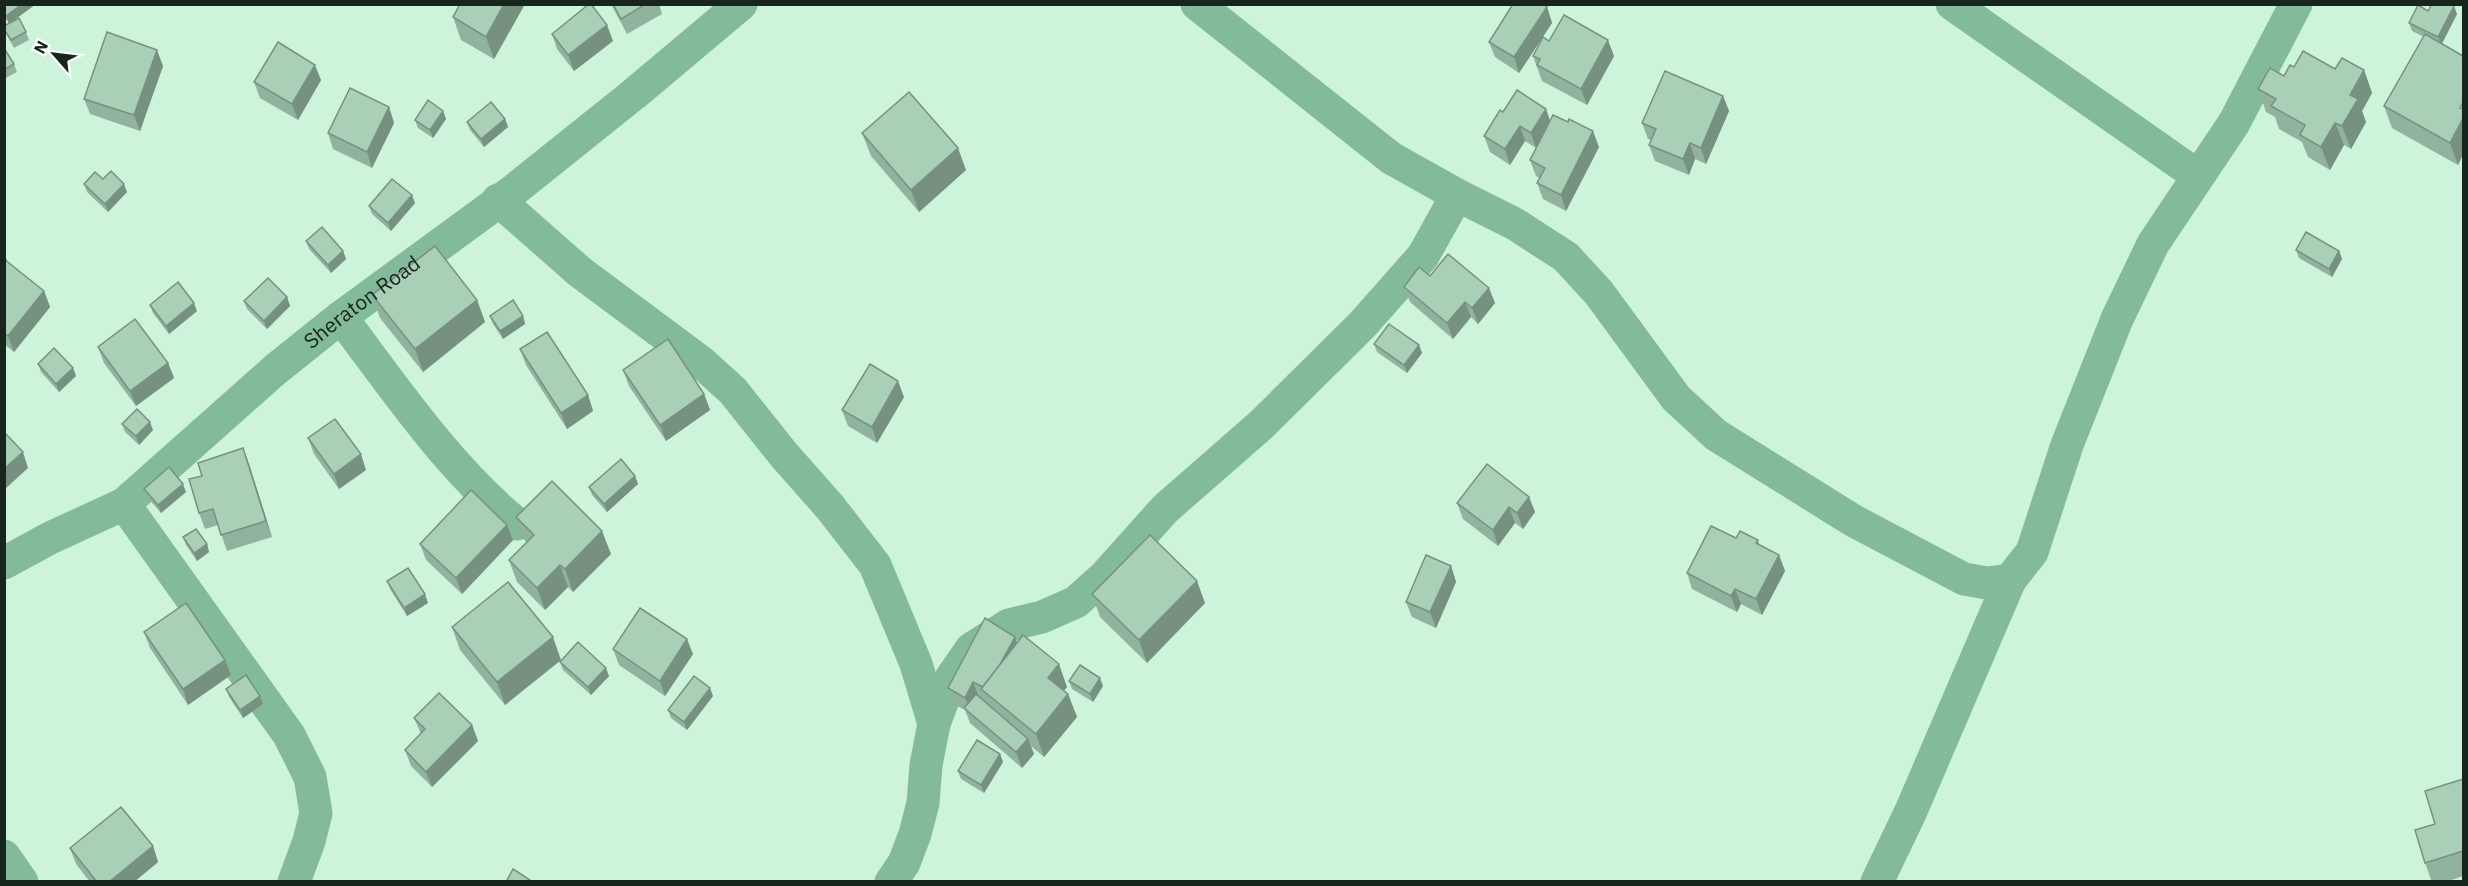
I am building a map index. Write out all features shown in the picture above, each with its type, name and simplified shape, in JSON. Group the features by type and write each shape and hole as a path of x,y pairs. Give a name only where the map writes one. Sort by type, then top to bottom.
{"street":[{"name":"Sheraton Road","path":"4,563 124,504 276,369 341,317 513,191 625,102 741,4"},
{"path":"1197,4 1391,158 1515,224 1566,257 1599,293 1676,398 1716,435 1854,521 1964,579 1987,583 2010,580"},
{"path":"1952,4 2198,176"},
{"path":"1877,882 1911,811 2010,580 2032,552 2067,445 2117,319 2153,244 2234,123 2296,4"},
{"path":"891,882 904,862 915,834 923,803 926,765 934,724 951,678 971,649 1009,625 1042,617 1076,602 1105,576 1165,508 1261,425 1362,325 1423,256 1457,195"},
{"path":"498,200 588,279 701,362 734,391 875,565 916,664 934,724"},
{"path":"341,317 437,445 491,502 518,524"},
{"path":"124,504 289,735 310,777 316,813 309,841 294,882"},
{"path":"4,856 22,882"}],"building":[{"path":"4,4 22,4 6,16"},
{"path":"460,4 504,4 486,37 453,17"},
{"path":"589,4 607,25 568,55 552,34"},
{"path":"613,4 646,4 621,19"},
{"path":"1513,4 1543,4 1547,7 1514,57 1489,42"},
{"path":"2432,4 2452,4 2454,6 2438,37 2409,23 2418,5 2428,11"},
{"path":"1564,15 1608,40 1581,89 1537,65 1540,59 1533,56 1543,37 1549,41"},
{"path":"19,18 26,32 11,40 4,26"},
{"path":"107,32 157,50 134,115 84,99"},
{"path":"2425,34 2463,56 2463,102 2460,108 2463,109 2463,118 2450,143 2384,106"},
{"path":"278,42 315,65 292,104 254,82"},
{"path":"4,48 14,64 4,70"},
{"path":"2303,51 2335,69 2342,58 2364,70 2350,95 2358,99 2342,126 2335,123 2321,147 2300,135 2305,125 2271,106 2276,99 2258,89 2270,68 2284,76 2290,65 2294,67"},
{"path":"1665,71 1723,96 1701,148 1690,143 1683,159 1649,145 1656,129 1642,123"},
{"path":"350,88 389,107 367,152 328,133"},
{"path":"1517,90 1546,109 1531,133 1520,126 1505,149 1484,136 1500,110 1503,112"},
{"path":"909,92 958,148 911,190 862,133"},
{"path":"428,100 443,111 430,130 415,120"},
{"path":"491,102 505,119 481,139 467,122"},
{"path":"1553,115 1568,122 1569,119 1593,131 1561,195 1537,183 1545,168 1530,160"},
{"path":"111,171 124,184 105,204 84,184 95,172 103,179"},
{"path":"392,179 412,195 388,223 369,206"},
{"path":"322,227 343,251 328,265 306,241"},
{"path":"2306,232 2339,251 2329,269 2296,250"},
{"path":"435,246 477,300 415,349 372,295"},
{"path":"1448,254 1489,288 1472,308 1465,302 1447,323 1404,287 1419,267 1430,276"},
{"path":"4,259 44,291 8,336 4,333"},
{"path":"268,278 287,297 264,321 244,301"},
{"path":"178,282 194,303 166,326 150,305"},
{"path":"513,300 523,316 500,331 490,316"},
{"path":"135,319 168,363 130,391 98,347"},
{"path":"1389,324 1419,345 1404,365 1374,344"},
{"path":"547,332 588,395 561,413 520,349"},
{"path":"668,339 704,394 660,425 623,370"},
{"path":"54,348 73,368 56,384 38,364"},
{"path":"870,364 898,381 872,427 842,410"},
{"path":"137,409 150,422 136,436 122,424"},
{"path":"335,419 361,454 334,474 308,438"},
{"path":"4,432 23,452 4,469"},
{"path":"243,448 266,521 221,535 213,509 199,513 189,479 202,476 198,463"},
{"path":"621,459 635,476 604,504 589,487"},
{"path":"1487,464 1529,497 1517,513 1509,507 1493,530 1457,503"},
{"path":"169,467 183,484 158,505 144,489"},
{"path":"552,481 602,531 565,569 560,565 537,588 509,560 534,535 516,517"},
{"path":"471,490 507,525 456,578 420,544"},
{"path":"1711,526 1736,538 1740,531 1758,540 1756,543 1779,555 1756,599 1735,589 1731,596 1687,573"},
{"path":"196,529 207,544 194,553 183,537"},
{"path":"1150,535 1197,581 1139,640 1092,594"},
{"path":"1426,555 1451,566 1430,612 1406,602"},
{"path":"408,568 425,594 404,608 387,581"},
{"path":"508,582 553,637 497,682 452,627"},
{"path":"186,603 225,660 183,689 144,632"},
{"path":"640,608 687,639 660,681 613,649"},
{"path":"985,618 1015,637 999,666 983,687 973,682 965,698 948,688"},
{"path":"1023,635 1059,664 1048,678 1068,694 1036,734 981,689"},
{"path":"578,642 606,668 588,687 560,662"},
{"path":"1080,665 1100,678 1090,694 1069,681"},
{"path":"246,675 260,696 240,710 226,689"},
{"path":"694,676 710,688 684,722 668,710"},
{"path":"439,693 472,725 426,772 405,750 425,729 414,718"},
{"path":"976,694 1028,739 1016,752 964,708"},
{"path":"977,740 1000,754 981,785 958,771"},
{"path":"2463,779 2463,851 2425,863 2415,830 2435,824 2425,791"},
{"path":"121,807 153,846 109,882 97,882 70,848"},
{"path":"513,869 533,882 506,882"}]}
